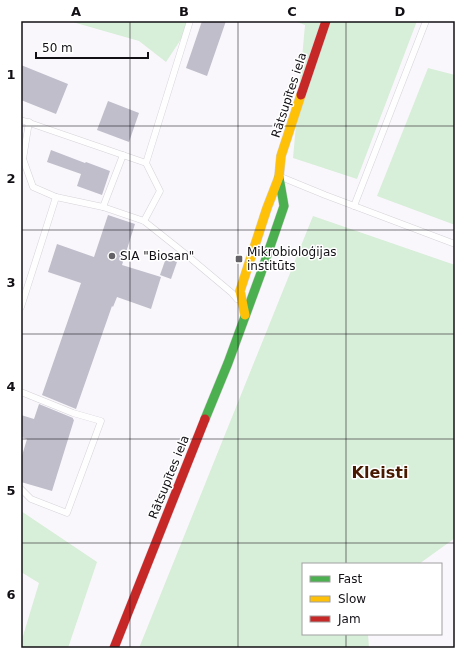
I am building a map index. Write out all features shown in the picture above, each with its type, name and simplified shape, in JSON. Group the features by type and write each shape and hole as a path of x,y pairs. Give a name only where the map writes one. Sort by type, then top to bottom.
{"street":[{"name":"Rātsupītes iela","path":"245,315 240,291 279,176 281,156 326,21"},
{"name":"Rātsupītes iela","path":"114,648 228,363 261,273 284,206 279,176"}],"lane":[{"path":"144,221 160,191 146,163 190,21"},
{"path":"354,206 426,21"},
{"path":"21,120 146,163"},
{"path":"29,122 22,159 33,187 56,197 103,207 144,221 232,293 239,302 245,315"},
{"path":"103,207 123,155"},
{"path":"279,176 455,244"},
{"path":"21,307 56,197"},
{"path":"21,392 73,413 101,421 67,513 32,499 21,489"}],"green space":[{"path":"69,21 193,21 166,62 139,41"},
{"path":"294,21 417,21 357,179 293,158 305,25"},
{"path":"428,68 455,75 455,225 377,196"},
{"path":"313,216 455,265 455,538 420,563 302,563 302,635 368,635 369,648 139,648"},
{"path":"21,511 97,562 68,648 21,648 21,636 23,636 39,583 21,572"}],"building":[{"path":"202,21 226,21 207,76 186,68"},
{"path":"21,65 68,84 56,114 21,100"},
{"path":"108,101 139,113 129,142 97,130"},
{"path":"51,150 110,171 102,195 77,186 81,174 47,162"},
{"path":"108,215 135,224 122,265 161,277 151,309 117,297 113,307 112,306 76,409 42,395 81,283 48,272 57,244 94,257"},
{"path":"166,258 177,262 171,279 160,275"},
{"path":"39,404 73,418 74,420 52,491 21,482 21,459 27,439 21,437 21,415 34,419"}],"traffic: fast":[{"path":"205,419 228,363 284,206 279,177"}],"traffic: slow":[{"path":"245,315 240,291 267,208 279,177 281,156 301,95"}],"traffic: jam":[{"path":"301,95 326,21"},
{"path":"114,648 205,419"}],"place":[{"name":"SIA \"Biosan\"","path":"112,256"},
{"name":"Mikrobioloģijas institūts","path":"239,259"}],"district":[{"name":"Kleisti","path":"380,472"}]}
